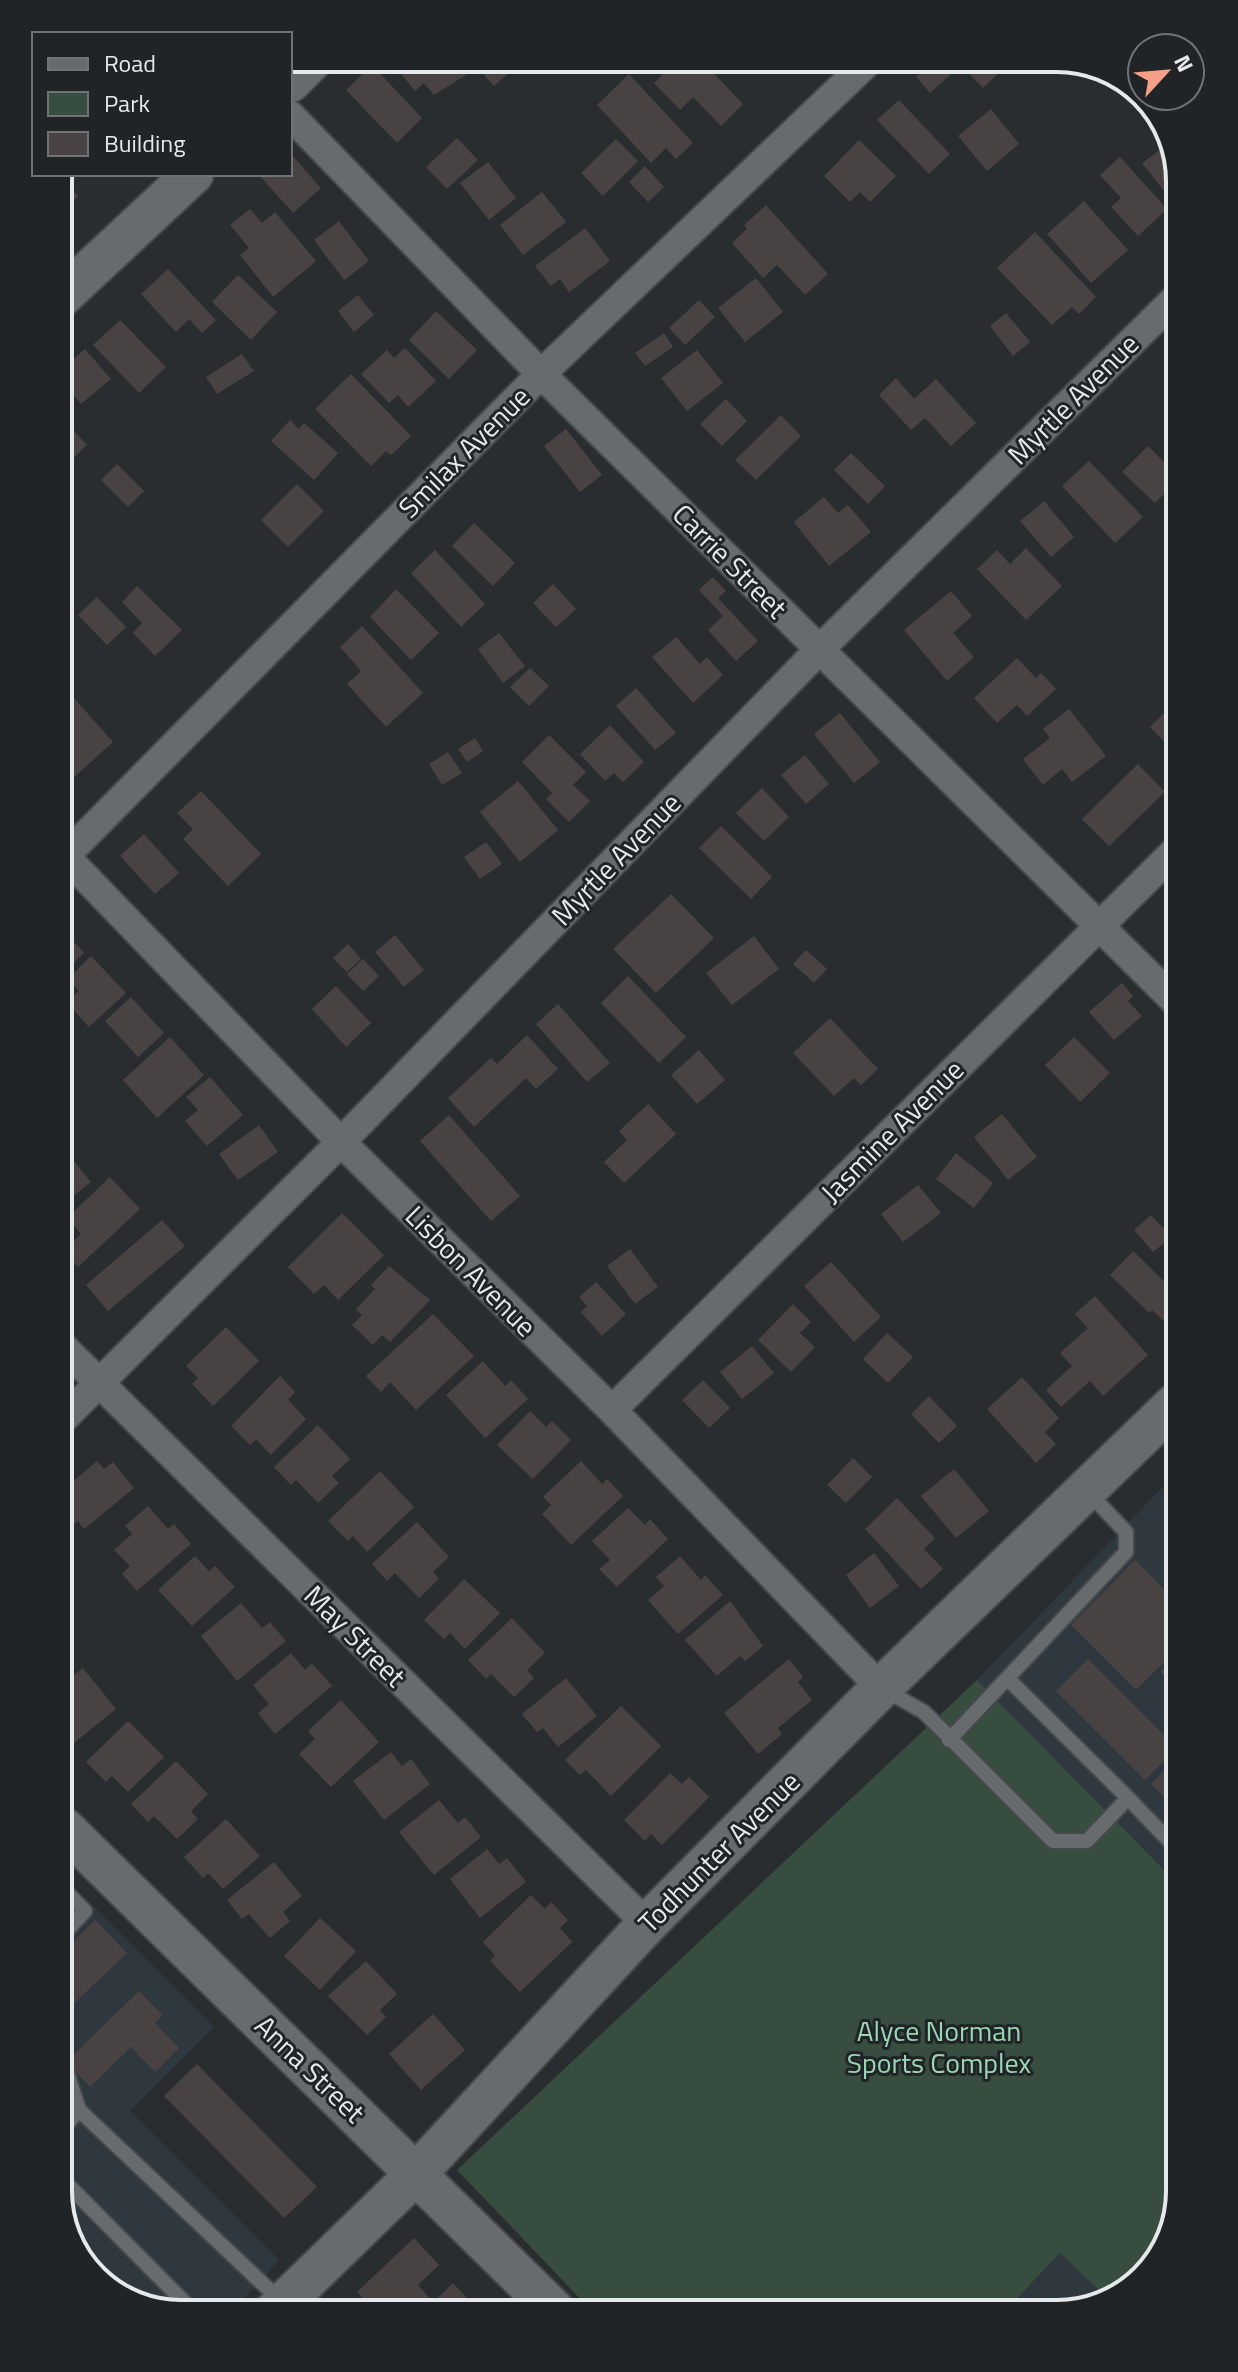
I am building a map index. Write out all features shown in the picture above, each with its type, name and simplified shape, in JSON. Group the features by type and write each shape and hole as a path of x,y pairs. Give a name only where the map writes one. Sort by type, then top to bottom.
{"street":[{"name":"Smilax Avenue","path":"72,845 541,374 857,72"},
{"name":"Carrie Street","path":"292,117 541,374 1166,992"},
{"path":"72,287 191,176"},
{"name":"Myrtle Avenue","path":"72,1410 341,1142 819,650 1166,308"},
{"name":"Jasmine Avenue","path":"612,1410 1166,860"},
{"name":"Lisbon Avenue","path":"72,863 341,1142 612,1410 881,1688"},
{"name":"May Street","path":"72,1356 647,1924"},
{"name":"Todhunter Avenue","path":"286,2300 416,2174 647,1924 881,1688 1166,1413"},
{"name":"Anna Street","path":"72,1836 544,2300"}],"lane":[{"path":"949,1740 1126,1552 1126,1532 1086,1490"},
{"path":"1008,1679 1166,1838"},
{"path":"881,1688 924,1712 1053,1841 1087,1841 1128,1798"},
{"path":"72,1898 85,1911 72,1925"},
{"path":"72,2088 79,2110 270,2300"},
{"path":"72,2118 79,2110"},
{"path":"72,2189 182,2300"}],"shaded area":[{"path":"1166,1483 1166,1872 977,1680"},
{"path":"72,1885 214,2027 130,2111 279,2260 243,2300 174,2300 140,2292 127,2285 104,2268 87,2245 74,2212 72,2191"},
{"path":"1060,2253 1100,2291 1078,2298 1016,2300"}],"green space":[{"name":"Alyce Norman Sports Complex","path":"977,1680 1166,1872 1164,2212 1155,2239 1139,2263 1100,2291 1060,2253 1016,2300 581,2300 457,2170"}],"building":[{"path":"365,72 379,72 422,118 397,143 346,90"},
{"path":"399,72 464,72 466,75 434,95 424,83 415,91"},
{"path":"482,72 510,72 494,86"},
{"path":"665,72 712,72 743,104 721,126 693,97 680,110 654,83"},
{"path":"922,72 951,74 930,93 916,77"},
{"path":"968,72 1000,72 983,88"},
{"path":"629,74 693,143 676,159 666,148 651,163 597,105"},
{"path":"899,100 950,154 929,174 877,120"},
{"path":"991,109 1019,144 987,171 958,136"},
{"path":"457,138 478,160 447,189 426,167"},
{"path":"616,139 638,161 603,196 581,173"},
{"path":"859,140 896,176 870,202 860,192 850,202 824,176"},
{"path":"1161,149 1166,194 1142,163"},
{"path":"292,155 321,188 293,213 260,176 292,176"},
{"path":"1120,157 1166,210 1138,236 1111,207 1121,198 1100,175"},
{"path":"488,162 516,198 489,220 460,183"},
{"path":"645,166 664,187 648,202 629,182"},
{"path":"542,192 566,222 523,255 500,225"},
{"path":"1084,201 1128,250 1091,283 1047,234"},
{"path":"766,205 828,274 805,295 777,265 763,278 732,243 747,229 744,225"},
{"path":"250,209 262,223 275,212 316,261 273,297 240,255 249,248 230,225"},
{"path":"339,221 369,261 344,280 314,240"},
{"path":"585,228 610,261 569,292 560,279 551,286 535,266"},
{"path":"1035,232 1096,297 1079,314 1072,307 1052,325 997,268"},
{"path":"168,269 216,320 202,333 189,319 176,332 141,294"},
{"path":"238,275 277,312 251,340 212,302"},
{"path":"756,278 783,312 745,342 718,308"},
{"path":"358,295 374,315 354,332 338,311"},
{"path":"699,300 715,317 685,345 669,328"},
{"path":"436,311 477,350 449,379 409,340"},
{"path":"1006,313 1030,342 1013,356 990,326"},
{"path":"120,320 166,367 139,393 93,345"},
{"path":"664,333 673,347 645,366 635,353"},
{"path":"405,348 436,381 408,407 398,395 389,403 361,374 387,350 394,358"},
{"path":"85,349 111,379 81,404 72,394 72,360"},
{"path":"697,350 723,383 687,411 661,378"},
{"path":"242,354 254,371 217,394 206,377"},
{"path":"351,374 411,436 391,455 386,451 371,466 315,409"},
{"path":"896,378 914,399 936,379 976,423 951,446 925,418 911,430 879,395"},
{"path":"726,399 747,421 722,446 700,424"},
{"path":"781,415 801,436 756,480 735,460"},
{"path":"290,420 299,429 304,423 338,453 314,480 271,441"},
{"path":"72,429 87,445 72,459"},
{"path":"566,429 602,475 580,492 544,446"},
{"path":"1148,446 1166,464 1166,492 1155,503 1122,472"},
{"path":"851,453 885,486 868,504 834,470"},
{"path":"1089,461 1143,517 1115,543 1062,486"},
{"path":"117,464 144,491 128,507 101,480"},
{"path":"297,484 324,511 288,547 261,520"},
{"path":"824,497 838,513 848,505 871,532 829,566 794,522"},
{"path":"1044,501 1074,537 1051,557 1020,521"},
{"path":"474,523 515,563 493,586 452,546"},
{"path":"1026,548 1062,586 1026,620 977,569 997,550 1010,564"},
{"path":"435,550 485,604 461,627 411,573"},
{"path":"713,577 726,591 718,598 758,641 736,661 708,630 723,616 699,590"},
{"path":"553,584 576,609 556,627 533,603"},
{"path":"137,586 182,630 155,656 133,633 142,623 122,602"},
{"path":"396,589 439,633 411,660 370,617"},
{"path":"951,591 972,616 953,633 974,657 947,681 904,630"},
{"path":"97,597 126,627 107,645 78,615"},
{"path":"362,626 423,693 386,727 347,684 361,671 340,647"},
{"path":"499,633 525,666 503,683 478,649"},
{"path":"676,637 700,664 707,657 723,675 693,703 652,657"},
{"path":"1017,658 1036,678 1041,673 1056,689 1027,716 1017,705 997,723 974,698"},
{"path":"530,668 549,686 529,706 510,687"},
{"path":"636,688 676,733 655,750 616,706"},
{"path":"74,698 113,742 72,779"},
{"path":"1069,709 1106,756 1072,782 1062,769 1043,785 1023,759 1050,738 1043,729"},
{"path":"1166,711 1166,744 1150,727"},
{"path":"840,713 880,762 854,783 814,734"},
{"path":"610,725 644,762 623,782 614,773 605,781 580,754"},
{"path":"549,735 586,772 573,785 590,801 569,822 546,799 552,793 522,762"},
{"path":"475,738 483,751 467,762 458,749"},
{"path":"448,752 462,773 442,785 429,764"},
{"path":"805,755 829,784 806,804 781,775"},
{"path":"1138,764 1165,792 1109,846 1082,819"},
{"path":"518,781 558,830 520,862 480,812"},
{"path":"762,788 789,817 764,841 736,813"},
{"path":"201,791 261,854 228,886 183,839 193,829 177,813"},
{"path":"721,826 772,877 751,899 699,848"},
{"path":"144,834 179,873 155,894 120,856"},
{"path":"486,842 502,864 480,879 464,857"},
{"path":"671,894 714,938 656,993 613,949"},
{"path":"395,935 424,970 404,987 375,952"},
{"path":"754,936 779,969 732,1005 706,973"},
{"path":"72,940 84,953 72,964"},
{"path":"348,944 361,959 347,972 333,958"},
{"path":"806,950 827,969 814,983 793,964"},
{"path":"91,956 126,993 89,1027 72,1009 72,997 79,991 72,983 72,975"},
{"path":"363,959 379,976 363,991 347,974"},
{"path":"628,976 686,1037 659,1063 601,1003"},
{"path":"1122,983 1133,996 1128,1001 1142,1016 1114,1040 1089,1012"},
{"path":"336,986 371,1023 346,1047 312,1009"},
{"path":"131,997 164,1033 138,1057 105,1021"},
{"path":"558,1004 610,1063 587,1082 536,1024"},
{"path":"830,1018 878,1069 861,1085 854,1078 834,1096 793,1053"},
{"path":"527,1035 558,1069 536,1089 526,1078 474,1127 448,1098 491,1058 497,1064"},
{"path":"170,1037 204,1075 157,1118 123,1080"},
{"path":"1074,1037 1110,1073 1080,1102 1045,1065"},
{"path":"699,1050 725,1080 697,1104 671,1075"},
{"path":"210,1077 243,1115 207,1146 185,1121 198,1110 186,1097"},
{"path":"648,1104 676,1134 624,1183 604,1162 627,1140 619,1131"},
{"path":"1002,1114 1037,1157 1008,1180 974,1137"},
{"path":"449,1115 520,1196 491,1221 420,1141"},
{"path":"259,1125 278,1152 238,1180 219,1154"},
{"path":"956,1153 993,1183 974,1208 936,1179"},
{"path":"72,1158 91,1182 72,1197"},
{"path":"110,1177 140,1209 78,1267 72,1261 72,1243 81,1234 72,1224 72,1213"},
{"path":"918,1185 941,1213 903,1242 881,1214"},
{"path":"342,1213 384,1255 338,1300 324,1285 314,1294 288,1267"},
{"path":"1151,1215 1163,1228 1166,1225 1166,1242 1153,1252 1134,1230"},
{"path":"162,1220 185,1246 108,1311 86,1285"},
{"path":"630,1249 658,1287 635,1304 607,1266"},
{"path":"1133,1251 1166,1283 1166,1323 1152,1310 1149,1313 1110,1275"},
{"path":"831,1262 881,1317 854,1342 804,1286"},
{"path":"389,1266 430,1300 390,1342 382,1335 373,1345 352,1325 362,1315 356,1309 375,1289 371,1285"},
{"path":"596,1282 626,1314 602,1336 581,1312 587,1306 579,1297"},
{"path":"1095,1296 1148,1355 1103,1396 1090,1381 1061,1407 1046,1390 1072,1366 1060,1353 1088,1328 1075,1314"},
{"path":"793,1304 811,1322 800,1333 815,1347 791,1372 758,1340"},
{"path":"433,1314 474,1356 416,1410 390,1382 381,1392 366,1376"},
{"path":"226,1327 259,1361 213,1406 192,1384 198,1378 186,1366"},
{"path":"887,1333 913,1357 888,1383 863,1359"},
{"path":"752,1346 774,1373 742,1399 720,1372"},
{"path":"483,1361 505,1386 511,1380 528,1399 485,1438 446,1395"},
{"path":"280,1376 295,1392 288,1400 306,1419 271,1455 256,1439 250,1445 231,1426"},
{"path":"1022,1377 1059,1418 1045,1432 1056,1444 1036,1463 987,1409"},
{"path":"703,1380 730,1408 709,1428 682,1400"},
{"path":"929,1396 957,1426 939,1443 911,1414"},
{"path":"530,1411 546,1427 552,1421 571,1440 533,1479 497,1445"},
{"path":"318,1425 350,1459 332,1476 339,1483 318,1503 296,1480 291,1485 274,1467"},
{"path":"853,1458 872,1477 846,1503 827,1485"},
{"path":"97,1461 104,1469 113,1462 134,1488 84,1529 78,1521 72,1526 72,1482"},
{"path":"581,1461 602,1484 607,1479 623,1496 571,1545 542,1514 551,1505 543,1497"},
{"path":"954,1469 989,1511 956,1538 921,1496"},
{"path":"380,1471 414,1507 367,1552 353,1536 348,1541 328,1521"},
{"path":"897,1498 935,1538 924,1549 943,1569 921,1589 865,1529"},
{"path":"148,1506 168,1529 174,1524 191,1544 137,1591 122,1574 130,1566 114,1550 132,1534 125,1526"},
{"path":"628,1508 645,1525 650,1519 668,1539 617,1587 599,1569 610,1560 592,1541"},
{"path":"417,1522 449,1557 433,1572 439,1579 419,1598 395,1573 387,1581 372,1564"},
{"path":"874,1553 899,1586 870,1608 846,1575"},
{"path":"195,1556 209,1571 215,1566 235,1587 192,1626 158,1590"},
{"path":"680,1556 701,1580 705,1575 723,1595 678,1634 648,1600 664,1586 656,1577"},
{"path":"1135,1560 1166,1591 1166,1660 1136,1690 1071,1625"},
{"path":"464,1579 500,1613 465,1649 450,1633 444,1639 424,1620"},
{"path":"730,1601 763,1646 745,1661 740,1656 717,1676 685,1640"},
{"path":"241,1603 262,1628 270,1622 286,1641 237,1681 201,1636"},
{"path":"512,1618 545,1653 527,1670 534,1678 514,1697 491,1674 486,1679 468,1660"},
{"path":"291,1653 305,1670 312,1663 332,1686 275,1734 258,1713 269,1704 253,1685"},
{"path":"789,1659 803,1677 798,1682 812,1700 778,1728 782,1734 758,1754 724,1713"},
{"path":"1088,1659 1166,1737 1166,1759 1145,1780 1056,1691"},
{"path":"83,1668 116,1709 74,1743 72,1740 72,1677"},
{"path":"566,1678 597,1716 558,1747 543,1728 537,1732 522,1714"},
{"path":"341,1700 379,1742 331,1787 299,1754 315,1739 308,1731"},
{"path":"621,1706 661,1746 611,1796 586,1770 580,1775 565,1760"},
{"path":"128,1721 164,1757 128,1792 112,1776 106,1782 86,1762"},
{"path":"391,1752 402,1766 411,1759 430,1784 384,1820 353,1781"},
{"path":"176,1761 208,1794 191,1811 198,1819 177,1839 154,1816 148,1822 131,1804"},
{"path":"1166,1768 1166,1799 1151,1784"},
{"path":"670,1773 682,1784 689,1777 709,1797 662,1845 651,1834 645,1841 624,1820"},
{"path":"439,1800 458,1823 465,1817 481,1837 434,1875 399,1832"},
{"path":"226,1819 260,1856 223,1889 208,1873 203,1878 184,1857"},
{"path":"487,1849 499,1864 507,1858 526,1882 480,1918 450,1879"},
{"path":"274,1862 302,1896 283,1912 290,1921 270,1938 249,1914 242,1919 227,1900"},
{"path":"531,1895 545,1909 551,1902 568,1920 560,1928 572,1942 520,1992 490,1961 495,1955 483,1942"},
{"path":"320,1918 356,1951 320,1990 284,1956"},
{"path":"95,1920 127,1953 72,2005 72,1943"},
{"path":"366,1961 397,1994 380,2010 386,2017 367,2035 328,1996"},
{"path":"139,1991 163,2015 155,2023 179,2048 155,2072 131,2047 90,2087 72,2068 72,2056"},
{"path":"433,2014 465,2050 421,2090 389,2054"},
{"path":"197,2064 317,2187 284,2218 164,2096"},
{"path":"414,2238 439,2265 418,2285 429,2297 426,2300 364,2300 357,2292"},
{"path":"453,2283 469,2300 435,2300"}]}
